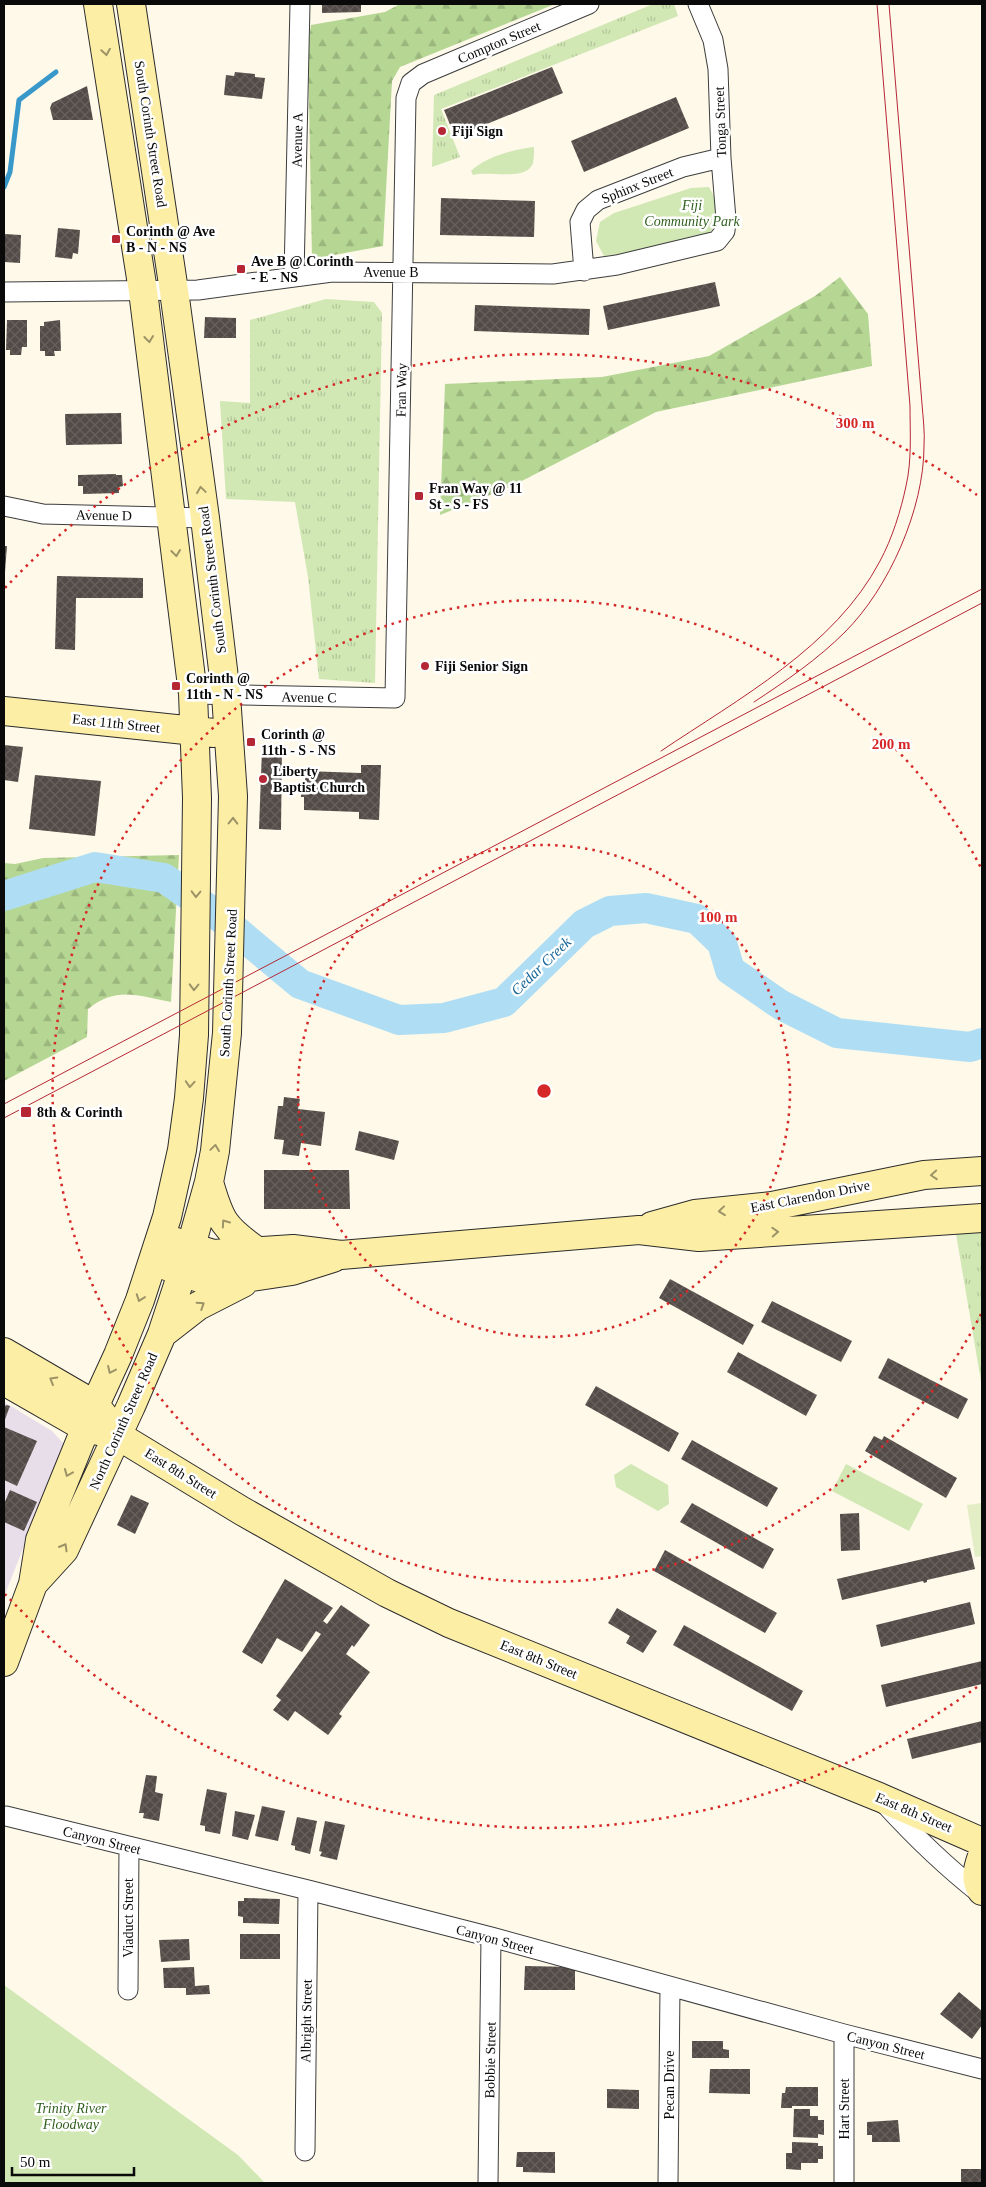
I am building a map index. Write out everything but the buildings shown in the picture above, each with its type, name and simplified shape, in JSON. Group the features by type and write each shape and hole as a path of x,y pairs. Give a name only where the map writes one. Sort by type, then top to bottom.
{"main road":[{"path":"98,4 142,291 172,516 193,694 195,731 197,849 194,1035 189,1098 175,1186 157,1249"},
{"name":"South Corinth Street Road","path":"131,4 174,291 205,518 226,695 233,796 227,1033 215,1151 209,1182 191,1246"},
{"name":"East 11th Street","path":"4,710 229,734"},
{"name":"East Clarendon Drive","path":"157,1249 191,1246 214,1254 292,1271 342,1256 639,1230 695,1214 772,1206 924,1175 982,1171"},
{"path":"162,1334 198,1306 226,1290 258,1263 218,1214 209,1182"},
{"name":"East Clarendon Drive","path":"639,1230 700,1237 982,1218"},
{"name":"North Corinth Street Road","path":"4,1662 9,1631 33,1584 64,1550 118,1435 162,1334 191,1246"},
{"name":"East Clarendon Drive","path":"157,1249 182,1272 216,1282 258,1263"},
{"name":"North Corinth Street Road","path":"33,1584 40,1540 90,1416 118,1355 157,1249"},
{"name":"East 8th Street","path":"4,1352 118,1435 242,1511 387,1593 449,1622 878,1797 982,1842"},
{"name":"East 8th Street","path":"4,1381 90,1416"},
{"path":"982,1856 977,1871 978,1884 982,1890"}],"street":[{"name":"Avenue A","path":"294,276 300,4"},
{"name":"Compton Street","path":"411,83 423,74 589,4"},
{"name":"Tonga Street","path":"698,4 713,40 718,69 721,158 726,219 725,231 717,241"},
{"name":"Fran Way","path":"395,698 406,98 411,83"},
{"name":"Sphinx Street","path":"584,271 580,222 586,210 598,200 683,167 721,158"},
{"name":"Avenue B","path":"4,292 198,290 332,272 403,271 554,274 584,271 717,241"},
{"name":"Avenue D","path":"4,506 43,514 205,518"},
{"name":"Avenue C","path":"193,694 395,698"},
{"path":"878,1797 917,1840 982,1895"},
{"name":"Canyon Street","path":"6,1816 491,1937 844,2034 982,2069"},
{"name":"Viaduct Street","path":"128,1846 128,1990"},
{"name":"Albright Street","path":"305,2152 308,1890"},
{"name":"Bobbie Street","path":"488,2183 491,1937"},
{"name":"Pecan Drive","path":"668,2183 670,1987"},
{"name":"Hart Street","path":"844,2034 844,2183"}],"shaded area":[{"path":"4,1402 52,1431 64,1444 4,1597"}],"green space":[{"path":"400,4 555,4 400,67 392,81 383,246 312,259 308,48 311,25 385,12"},
{"path":"653,4 674,4 678,16 441,109 460,157 432,167 434,95"},
{"path":"534,147 533,163 529,169 523,172 515,174 473,175 471,171 501,154"},
{"name":"Fiji Community Park","path":"709,187 718,208 718,219 712,230 694,238 678,242 604,256 596,241 600,222 614,213 691,188"},
{"path":"840,277 868,314 872,366 656,412 512,486 440,515 445,384 602,377 709,356 815,296"},
{"path":"326,299 374,302 382,313 375,683 319,679 308,577 295,502 226,499 220,401 250,403 250,320"},
{"path":"179,855 171,1002 128,995 109,997 88,1009 87,1037 4,1081 4,863 15,864 43,858"},
{"path":"982,1232 982,1387 956,1234"},
{"path":"631,1464 668,1485 669,1504 658,1511 616,1487 614,1475"},
{"path":"846,1464 923,1504 909,1531 832,1491"},
{"path":"982,1503 982,1556 975,1557 967,1505"},
{"name":"Trinity River Floodway","path":"4,1985 238,2155 265,2183 4,2183"}],"waterway":[{"path":"4,187 10,172 19,100 56,72"},
{"name":"Cedar Creek","path":"4,896 95,867 164,878 216,914 300,984 399,1020 444,1018 504,1002 584,924 610,911 646,908 697,919 722,943 730,970 781,1005 837,1033 970,1047 982,1043"}],"tram line":[{"path":"661,751 782,669 838,620 861,592 880,561 899,514 909,466 910,406 877,4"},
{"path":"754,702 790,678 824,651 861,614 876,593 901,546 911,521 918,495 922,470 924,430 889,4"},
{"path":"4,1104 982,589"},
{"path":"4,1118 982,603"}],"place":[{"name":"Fiji Sign","path":"442,131"},
{"name":"Corinth @ Ave B - N - NS","path":"116,239"},
{"name":"Ave B @ Corinth - E - NS","path":"241,269"},
{"name":"Fran Way @ 11 St - S - FS","path":"419,496"},
{"name":"Fiji Senior Sign","path":"425,666"},
{"name":"Corinth @ 11th - N - NS","path":"176,686"},
{"name":"Corinth @ 11th - S - NS","path":"251,742"},
{"name":"Liberty Baptist Church","path":"263,779"},
{"name":"8th & Corinth","path":"26,1112"}]}
